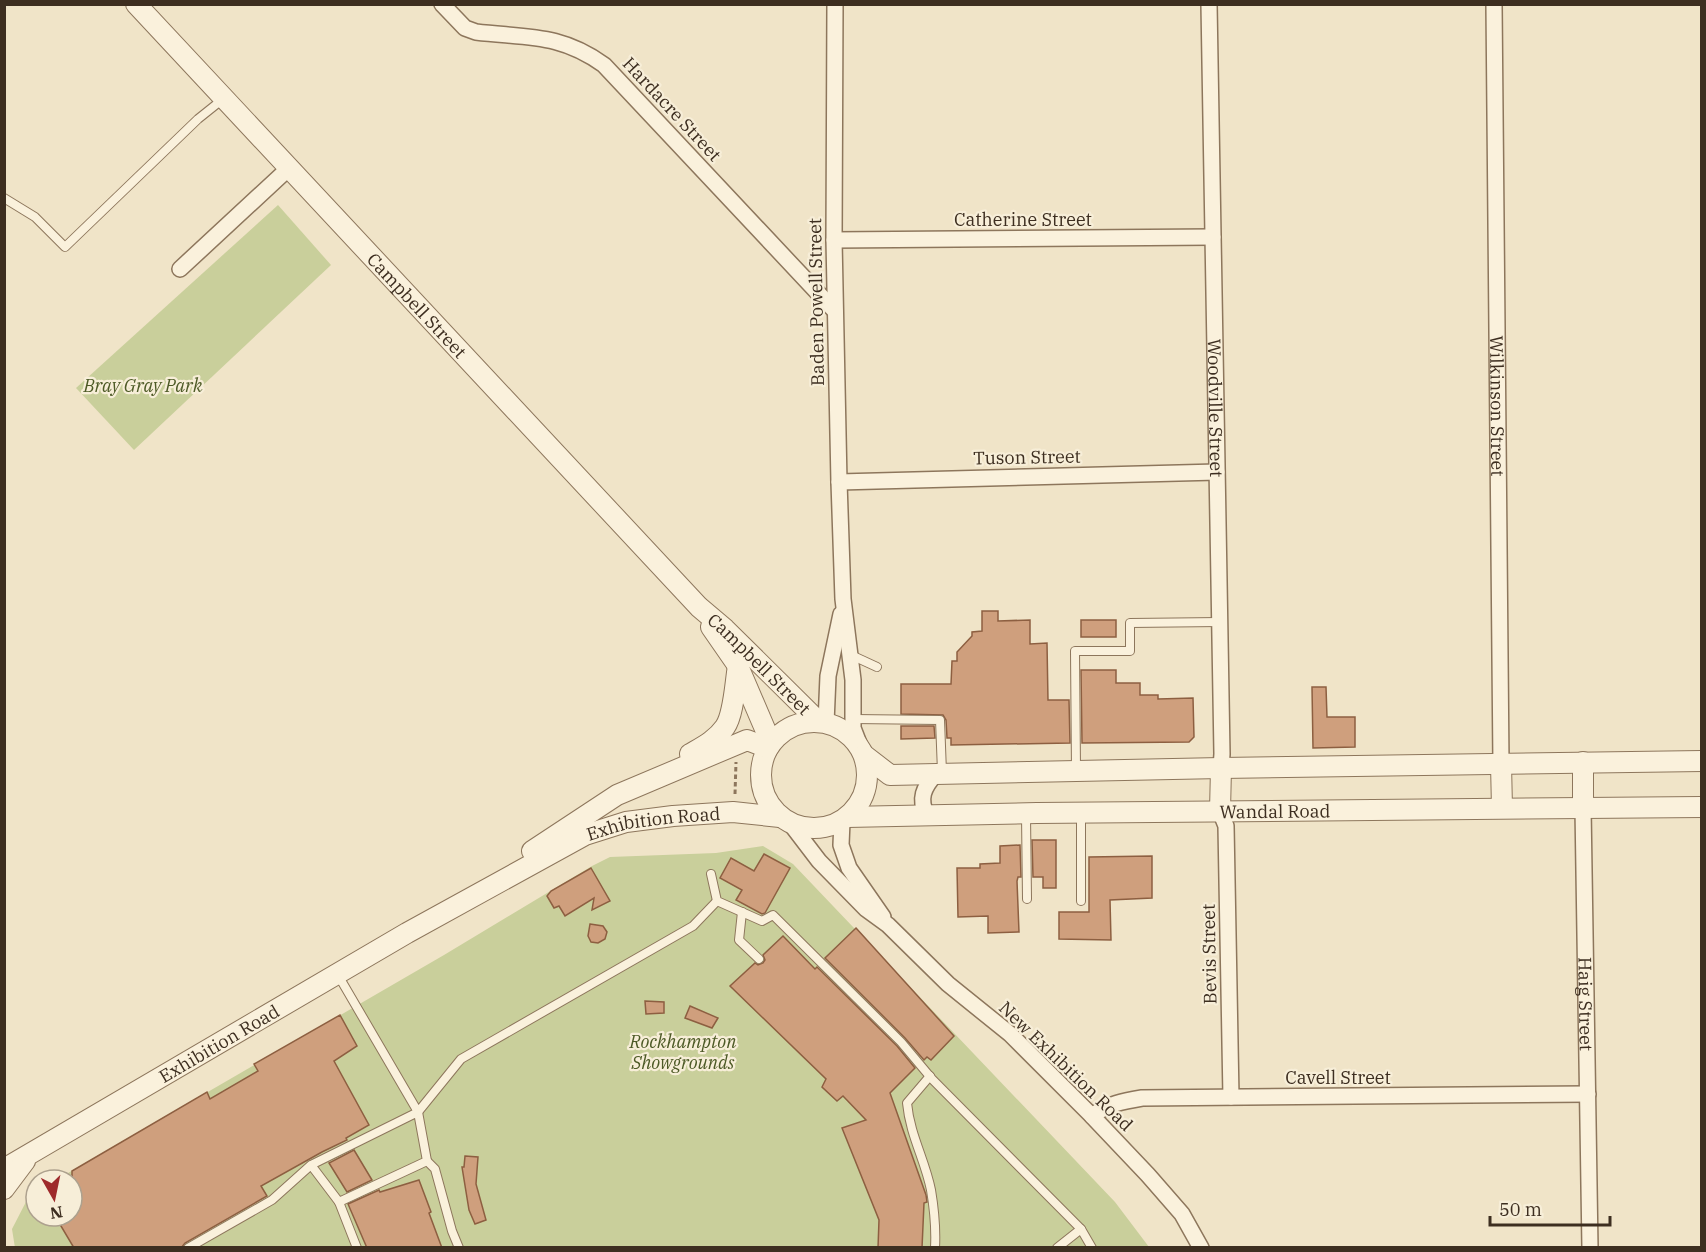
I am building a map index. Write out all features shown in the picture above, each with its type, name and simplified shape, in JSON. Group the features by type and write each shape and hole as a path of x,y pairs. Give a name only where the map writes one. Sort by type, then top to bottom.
{"street":[{"name":"Campbell Street","path":"136,4 699,607 822,722"},
{"name":"Hardacre Street","path":"442,4 465,28 476,32 547,39 586,51 604,65 835,311"},
{"name":"Baden Powell Street","path":"835,4 834,240 843,599 850,655 853,728 862,750"},
{"name":"Woodville Street","path":"1209,4 1222,754 1220,811"},
{"name":"Wilkinson Street","path":"1494,4 1502,808"},
{"path":"180,269 289,168"},
{"name":"Catherine Street","path":"834,240 1213,237"},
{"name":"Tuson Street","path":"839,482 1217,472"},
{"name":"Baden Powell Street","path":"822,722 828,676 843,599"},
{"name":"Campbell Street","path":"699,607 738,666 769,746"},
{"name":"Exhibition Road","path":"407,933 617,795 711,742 725,727 734,694 738,666"},
{"path":"862,750 868,775 864,795 857,807 845,819 828,827 802,827 785,820 770,806 763,792 760,777 762,762 769,746 784,731 800,723 822,722 839,727 890,775 1701,761"},
{"name":"Exhibition Road","path":"617,795 747,740 769,746"},
{"name":"Haig Street","path":"1583,762 1590,1248"},
{"path":"927,815 922,802 923,790 938,775"},
{"name":"Wandal Road","path":"845,819 1026,813 1701,807"},
{"name":"Bevis Street","path":"1220,811 1226,826 1230,1097"},
{"name":"Exhibition Road","path":"4,1169 407,933 585,836 626,822 708,813 735,812 785,820"},
{"name":"New Exhibition Road","path":"845,819 841,845 849,868 888,925"},
{"name":"New Exhibition Road","path":"785,820 819,861 866,909 888,925 948,984 1010,1034 1092,1116 1182,1214 1201,1248"},
{"name":"Cavell Street","path":"1092,1116 1122,1101 1142,1098 1588,1094"},
{"name":"Exhibition Road","path":"4,1177 31,1154"},
{"name":"Exhibition Road","path":"4,1189 31,1154"}],"lane":[{"path":"4,198 35,217 65,247 198,119 223,98"},
{"path":"1076,771 1075,651 1130,651 1130,623 1220,621"},
{"path":"850,655 877,667"},
{"path":"853,719 940,720 938,775"},
{"path":"1026,813 1027,899"},
{"path":"1081,813 1081,901"},
{"path":"711,874 717,901"},
{"path":"717,901 762,921 773,915 901,1042 930,1076 1081,1229 1092,1248"},
{"path":"188,1248 272,1200 311,1165 418,1112 461,1059 693,926 717,901"},
{"path":"742,912 739,940 759,959"},
{"path":"338,973 418,1112 427,1161 435,1169 452,1232 459,1248"},
{"path":"930,1076 907,1103 909,1124 931,1190 935,1248"},
{"path":"339,1202 427,1161"},
{"path":"311,1165 339,1202 357,1248"},
{"path":"1057,1248 1081,1229"}],"path":[{"path":"734,799 737,754"}],"green space":[{"name":"Bray Gray Park","path":"278,205 331,265 134,450 76,388"},
{"name":"Rockhampton Showgrounds","path":"763,846 793,864 1115,1202 1149,1247 15,1248 12,1229 24,1206 24,1228 84,1228 84,1168 77,1168 444,955 592,866 610,857 716,853"}],"building":[{"path":"982,611 998,611 998,621 1030,620 1030,644 1047,643 1048,700 1069,700 1070,743 951,745 951,738 947,738 946,720 943,715 901,714 901,684 951,684 952,661 957,661 957,652 972,636 972,632 982,631"},
{"path":"1081,620 1116,620 1116,637 1081,637"},
{"path":"1081,670 1116,670 1116,683 1140,683 1140,695 1158,695 1158,699 1193,698 1194,737 1189,742 1082,743"},
{"path":"1312,687 1326,687 1327,717 1355,717 1355,747 1313,748"},
{"path":"901,726 934,726 935,738 901,739"},
{"path":"1032,840 1056,840 1056,888 1043,888 1043,877 1033,877"},
{"path":"1020,845 1021,877 1018,877 1017,881 1019,932 988,933 988,916 958,917 957,868 980,868 980,864 1000,863 1000,846"},
{"path":"764,854 790,868 765,913 762,914 736,900 742,890 720,878 731,858 754,871"},
{"path":"1152,856 1152,898 1110,900 1111,940 1059,939 1059,912 1089,912 1089,857"},
{"path":"591,868 610,901 592,910 594,898 565,916 559,906 554,908 547,896 551,891"},
{"path":"590,924 603,926 607,932 605,939 598,943 591,942 588,936"},
{"path":"856,928 954,1036 931,1060 927,1057 924,1060 825,958"},
{"path":"783,936 897,1046 915,1068 890,1093 926,1195 922,1248 878,1248 879,1220 842,1128 866,1120 843,1096 837,1101 822,1087 826,1079 730,986 755,963 758,965 763,963 765,960 763,955"},
{"path":"645,1001 664,1002 664,1013 646,1014"},
{"path":"690,1006 718,1018 712,1028 685,1018"},
{"path":"340,1015 357,1046 334,1061 369,1125 346,1138 347,1140 261,1186 267,1196 185,1243 181,1248 74,1248 62,1228 84,1228 84,1168 77,1168 207,1092 210,1099 258,1071 254,1064"},
{"path":"354,1150 372,1180 347,1192 329,1163"},
{"path":"465,1156 478,1157 476,1184 486,1220 475,1224 469,1210 462,1167 464,1167"},
{"path":"419,1180 442,1248 367,1248 348,1204 379,1190 380,1192"}]}
